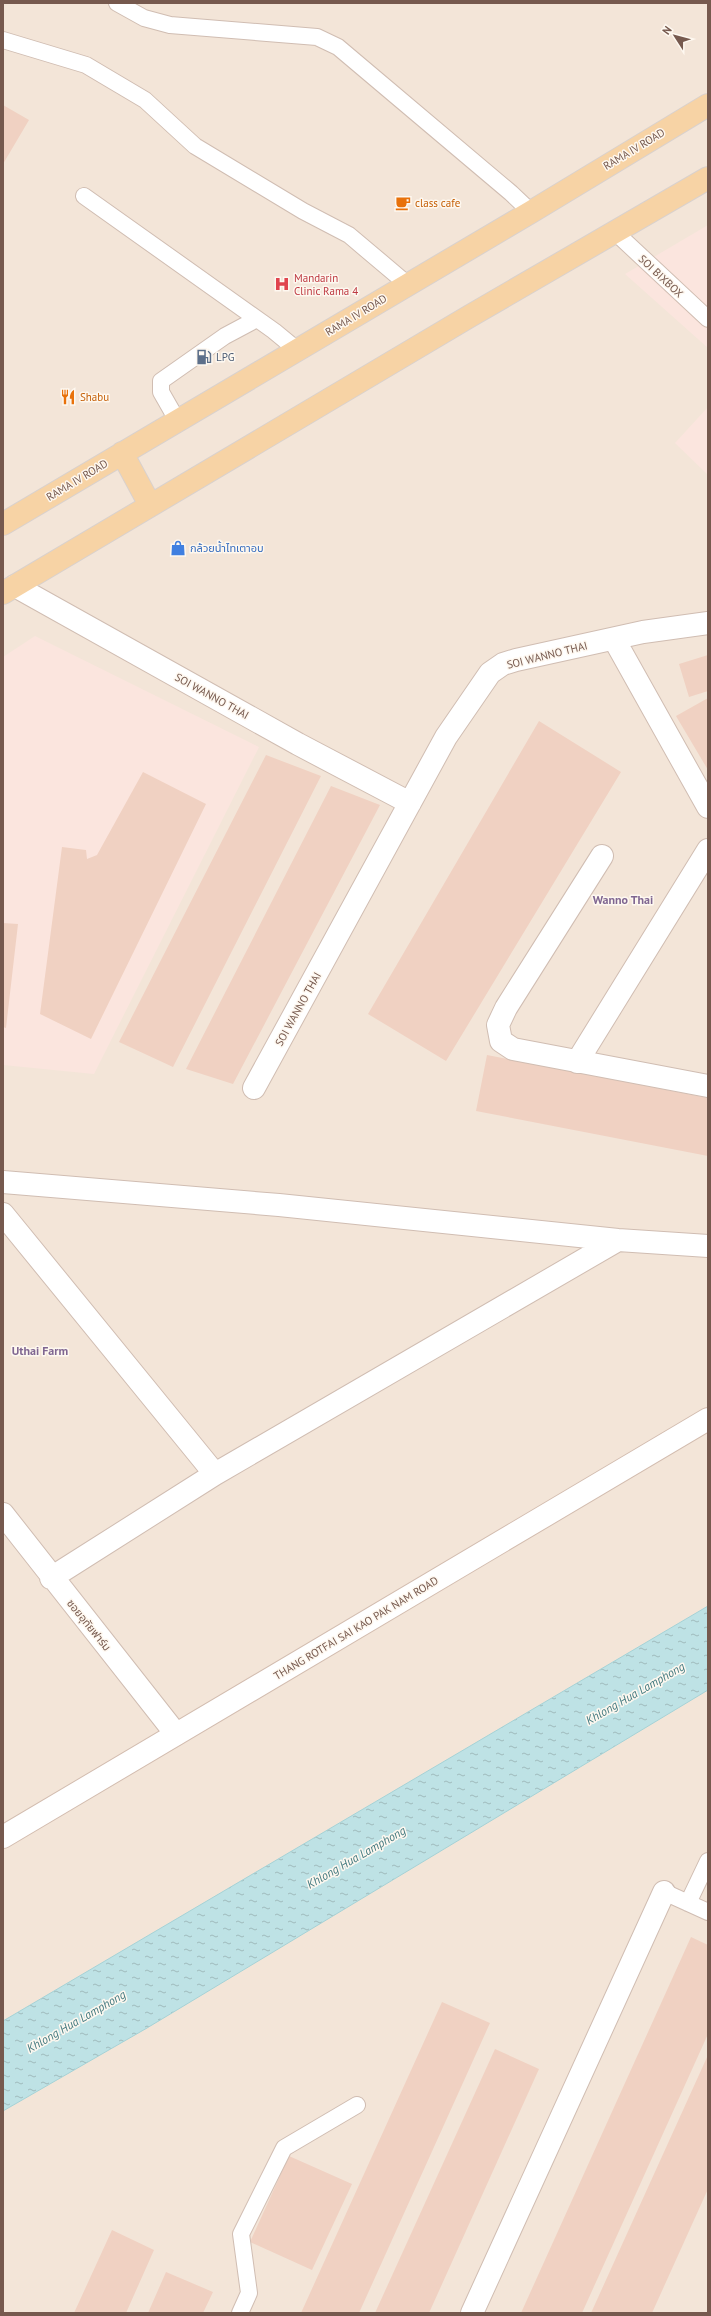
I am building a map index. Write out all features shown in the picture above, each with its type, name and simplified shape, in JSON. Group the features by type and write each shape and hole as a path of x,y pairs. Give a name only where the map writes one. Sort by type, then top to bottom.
{"main road":[{"name":"RAMA IV ROAD","path":"3,524 531,212 708,105"},
{"path":"9,590 150,505 708,178"},
{"path":"122,453 150,505"}],"street":[{"name":"SOI WANNO THAI","path":"9,590 410,803"},
{"name":"SOI WANNO THAI","path":"254,1088 446,737 490,673 503,664 516,660 642,632 708,623"},
{"path":"614,639 708,807"},
{"path":"577,1062 708,850"},
{"path":"602,856 506,1008 498,1026 501,1041 513,1049 708,1086"},
{"path":"3,1182 279,1205 618,1240 708,1246"},
{"path":"3,1214 215,1474"},
{"path":"51,1578 215,1474 618,1240"},
{"name":"THANG ROTFAI SAI KAO PAK NAM ROAD","path":"3,1837 708,1419"},
{"name":"ซอยอุทัยฟาร์ม","path":"3,1514 51,1578 176,1734"},
{"path":"472,2313 664,1892"}],"lane":[{"path":"117,3 144,18 170,25 317,36 325,40 338,47 511,192 531,212"},
{"path":"3,40 86,64 145,100 195,146 303,211 349,235 407,284"},
{"path":"84,196 255,320 274,331 297,350"},
{"name":"SOI BIXBOX","path":"615,232 708,319"},
{"path":"178,420 161,392 161,380 225,336 255,320"},
{"path":"688,1903 708,1861"},
{"path":"664,1892 708,1912"},
{"path":"240,2313 249,2293 241,2234 260,2192 284,2148 357,2105"}],"shaded area":[{"path":"3,3 708,3 708,2313 3,2313"},
{"path":"708,225 708,348 625,274"},
{"path":"708,407 708,475 675,443"},
{"path":"35,636 259,747 94,1074 3,1065 3,657"}],"water":[{"name":"Khlong Hua Lamphong","path":"708,1606 708,1690 147,2028 3,2111 3,2021"}],"building":[{"path":"3,105 29,120 3,164"},
{"path":"708,655 708,691 689,697 679,664"},
{"path":"708,698 708,770 676,716"},
{"path":"539,721 621,772 446,1061 368,1014"},
{"path":"266,755 321,776 173,1067 119,1042"},
{"path":"143,772 206,804 91,1039 40,1014 62,847 86,850 87,859 97,855"},
{"path":"331,786 380,805 233,1084 186,1069"},
{"path":"3,923 18,924 6,1028 3,1027"},
{"path":"487,1055 708,1098 708,1156 476,1111"},
{"path":"691,1937 708,1945 708,2034 582,2313 521,2313"},
{"path":"442,2002 490,2023 359,2313 301,2313"},
{"path":"495,2049 539,2069 429,2313 375,2313"},
{"path":"708,2055 708,2189 652,2313 591,2313"},
{"path":"289,2156 352,2184 312,2270 250,2242"},
{"path":"112,2230 154,2250 126,2313 74,2313"},
{"path":"166,2272 213,2292 203,2313 148,2313"}],"place":[{"name":"class cafe","path":"403,203"},
{"name":"Mandarin Clinic Rama 4","path":"282,284"},
{"name":"LPG","path":"204,357"},
{"name":"Shabu","path":"68,397"},
{"name":"กล้วยน้ำไทเตาอบ","path":"178,548"}],"district":[{"name":"Wanno Thai","path":"623,899"},
{"name":"Uthai Farm","path":"40,1350"}]}
